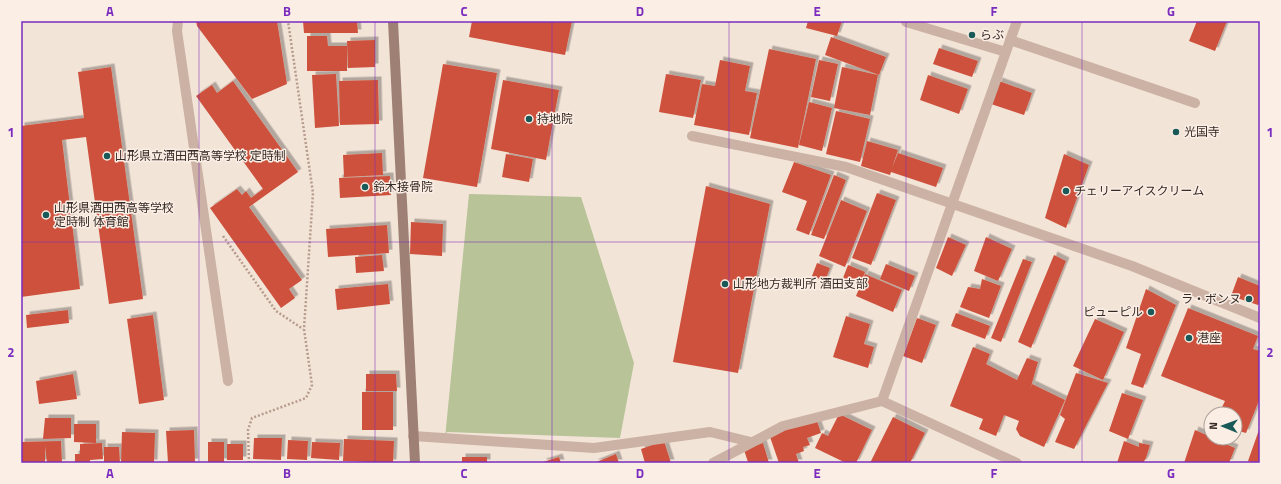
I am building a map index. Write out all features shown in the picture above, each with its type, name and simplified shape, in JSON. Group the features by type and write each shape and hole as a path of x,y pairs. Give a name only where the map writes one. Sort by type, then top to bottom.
{"street":[{"path":"178,21 177,31 228,381"},
{"path":"393,21 415,463"},
{"path":"882,402 1016,21"},
{"path":"906,22 1006,52"},
{"path":"1010,40 1195,103"},
{"path":"692,136 846,167 1132,266 1260,318"},
{"path":"713,463 783,426 882,402 1017,463"},
{"path":"413,436 594,448 710,432 751,442"}],"path":[{"path":"249,463 248,430 252,418 306,398 312,385 304,329 313,193 288,21"},
{"path":"221,233 276,311 304,329"}],"green space":[{"path":"469,194 581,197 634,363 620,438 447,432 445,438"}],"building":[{"path":"196,21 277,21 287,84 252,99 197,26"},
{"path":"303,21 357,21 358,33 304,33"},
{"path":"472,21 572,21 565,55 469,37"},
{"path":"808,21 842,21 837,36 806,28"},
{"path":"1197,21 1227,21 1215,51 1189,41"},
{"path":"307,36 327,36 328,46 347,46 347,71 307,71"},
{"path":"831,37 886,57 879,75 825,55"},
{"path":"375,40 375,67 348,68 347,41"},
{"path":"939,48 978,61 972,77 933,64"},
{"path":"769,49 816,59 798,148 750,138"},
{"path":"720,60 750,66 745,91 757,93 749,135 694,125 702,84 715,86"},
{"path":"819,60 838,64 830,101 811,97"},
{"path":"443,64 497,73 477,187 423,178"},
{"path":"111,67 143,299 109,304 86,137 62,140 80,289 21,297 21,126 84,118 78,72"},
{"path":"842,67 878,75 870,115 834,108"},
{"path":"336,74 339,126 315,128 312,75"},
{"path":"666,74 701,80 693,118 659,112"},
{"path":"928,75 968,89 959,114 920,100"},
{"path":"378,80 379,124 340,125 339,81"},
{"path":"503,80 559,90 546,160 491,149"},
{"path":"233,81 298,172 249,207 302,280 289,289 295,298 281,308 210,208 237,189 242,195 246,191 251,198 263,189 196,96 212,85 217,93"},
{"path":"999,81 1032,93 1024,115 991,104"},
{"path":"809,102 832,108 822,151 799,145"},
{"path":"836,111 870,119 860,162 826,154"},
{"path":"867,141 898,150 892,168 898,153 943,168 936,187 891,172 890,175 861,166"},
{"path":"382,153 383,175 344,177 343,155"},
{"path":"506,154 533,159 529,182 502,177"},
{"name":"チェリーアイスクリーム","path":"1064,154 1089,165 1066,228 1045,218"},
{"path":"794,162 831,175 809,235 796,230 807,201 782,192"},
{"path":"834,175 846,180 824,239 811,235"},
{"name":"鈴木接骨院","path":"390,176 391,195 340,198 339,178"},
{"path":"706,186 770,204 738,373 673,362"},
{"path":"877,193 896,200 871,265 852,258"},
{"path":"841,200 867,211 845,267 819,256"},
{"path":"411,222 443,224 442,256 410,254"},
{"path":"387,225 389,253 328,257 326,229"},
{"path":"948,237 966,245 952,276 936,268"},
{"path":"986,237 1012,249 998,281 974,271"},
{"path":"382,255 384,271 356,273 355,257"},
{"path":"1054,255 1066,261 1031,348 1018,342"},
{"path":"1023,259 1032,262 1001,342 991,338"},
{"path":"817,263 830,268 825,281 812,276"},
{"path":"886,264 915,276 909,291 880,279"},
{"path":"848,265 865,272 860,285 843,278"},
{"path":"865,274 902,290 893,312 856,296"},
{"path":"1238,277 1260,286 1260,301 1258,305 1231,296"},
{"path":"982,279 1001,286 989,318 960,307 968,287 980,289"},
{"path":"388,284 390,304 337,310 335,289"},
{"path":"1146,289 1176,305 1143,388 1131,384 1141,354 1126,348"},
{"path":"1188,308 1258,336 1253,349 1260,351 1260,398 1246,433 1243,432 1243,406 1222,406 1225,401 1161,376"},
{"path":"68,310 69,323 27,328 26,315"},
{"path":"956,313 990,326 985,339 951,326"},
{"path":"153,315 164,400 139,404 127,319"},
{"path":"846,316 870,324 864,344 874,347 868,368 833,357"},
{"path":"917,318 936,325 922,363 903,356"},
{"path":"1095,319 1124,332 1103,380 1073,366"},
{"path":"973,347 990,354 986,364 1017,380 1027,358 1038,362 1030,390 1032,384 1065,400 1044,447 1020,436 1016,429 1019,421 1004,415 996,436 979,429 983,419 950,406"},
{"path":"1076,373 1108,383 1074,449 1055,442 1065,419 1060,415"},
{"path":"73,374 77,399 39,404 36,381"},
{"path":"366,374 396,374 397,391 366,391"},
{"path":"362,392 393,392 393,430 362,430"},
{"path":"1122,393 1143,400 1128,439 1109,431"},
{"path":"839,414 872,430 856,463 846,463 815,448 822,433 828,436"},
{"path":"893,417 925,433 910,463 870,463"},
{"path":"45,418 71,418 71,438 43,439"},
{"path":"816,418 821,433 807,438 810,445 803,447 804,451 796,454 799,463 779,463 769,434"},
{"path":"74,424 96,424 96,443 74,442"},
{"path":"1260,427 1260,463 1253,463 1248,461"},
{"path":"194,430 195,462 168,463 166,431"},
{"path":"1195,430 1203,434 1203,446 1230,446 1235,448 1229,463 1184,463"},
{"path":"122,432 155,433 154,463 121,463"},
{"path":"254,438 282,438 281,460 253,459"},
{"path":"344,439 394,441 393,463 343,461"},
{"path":"288,440 308,441 307,460 287,459"},
{"path":"61,441 62,463 47,463 45,446 45,463 21,463 21,442"},
{"path":"664,441 671,463 645,463 641,449"},
{"path":"1124,441 1139,447 1139,443 1150,445 1143,463 1117,463"},
{"path":"208,442 224,442 224,462 208,462"},
{"path":"312,442 340,443 339,460 311,458"},
{"path":"102,443 103,459 90,460 90,463 75,463 75,454 80,454 80,444"},
{"path":"763,443 769,463 744,463 748,462 744,450"},
{"path":"227,444 243,444 243,460 227,460"},
{"path":"104,447 119,447 120,463 104,463"},
{"path":"616,454 619,463 594,463"},
{"path":"462,457 487,457 487,463 462,463"},
{"path":"559,457 561,463 543,463 543,462"}],"place":[{"name":"らぶ","path":"972,35"},
{"name":"持地院","path":"529,119"},
{"name":"光国寺","path":"1176,132"},
{"name":"山形県立酒田西高等学校 定時制","path":"107,156"},
{"name":"鈴木接骨院","path":"365,187"},
{"name":"チェリーアイスクリーム","path":"1066,191"},
{"name":"山形県酒田西高等学校 定時制 体育館","path":"46,215"},
{"name":"山形地方裁判所 酒田支部","path":"725,284"},
{"name":"ラ・ボンヌ","path":"1249,299"},
{"name":"ピューピル","path":"1151,312"},
{"name":"港座","path":"1189,338"}]}
